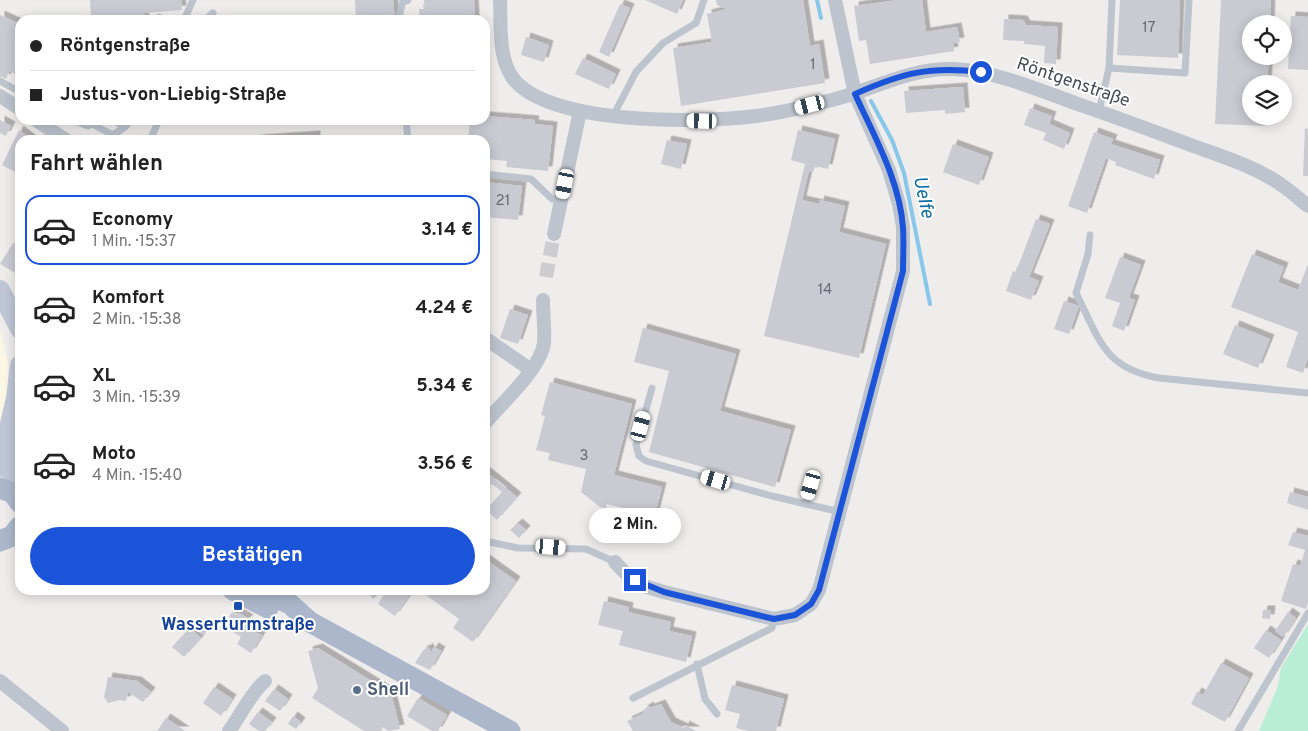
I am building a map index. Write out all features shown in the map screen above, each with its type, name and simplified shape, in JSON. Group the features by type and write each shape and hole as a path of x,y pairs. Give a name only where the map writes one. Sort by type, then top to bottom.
{"main road":[{"path":"0,290 15,319"},
{"path":"0,467 14,409"},
{"path":"11,495 15,464"},
{"path":"243,595 284,616 310,622"},
{"path":"269,595 290,604 310,622 510,731"}],"street":[{"name":"Röntgenstraße","path":"500,0 502,44 510,75 530,93 580,110 613,116 659,120 730,119 784,112 855,94 886,80 931,69 981,72 1099,111 1245,165 1282,185 1308,206"},
{"path":"615,562 627,575 650,588 774,619 795,615 811,604 819,590 903,271 903,227 899,204 889,170 855,94 835,0"},
{"path":"0,96 15,106"},
{"path":"554,234 580,110"},
{"path":"44,125 58,135"},
{"path":"490,417 530,370 542,352 544,343 543,300"},
{"path":"490,342 530,370"},
{"path":"0,681 62,731"},
{"path":"229,731 249,703 255,689 265,681"}],"lane":[{"path":"186,15 193,0"},
{"path":"400,15 402,3 408,0"},
{"path":"613,116 636,72 663,43 696,22 704,0"},
{"path":"1099,111 1109,68 1112,0"},
{"path":"1109,68 1184,73 1189,0"},
{"path":"0,81 15,89"},
{"path":"86,125 113,135"},
{"path":"94,125 113,135"},
{"path":"113,135 125,127 122,125"},
{"path":"490,175 530,179 552,199 562,200"},
{"path":"1090,235 1088,254 1076,293 1106,352 1115,362 1143,375 1159,378 1308,393"},
{"path":"652,388 636,445 638,456 670,468 840,512"},
{"path":"806,504 811,485"},
{"path":"490,542 518,548 586,549 615,562"},
{"path":"1238,731 1308,613"},
{"path":"633,698 697,664 772,628 774,619"},
{"path":"697,664 705,699 717,714"}],"shaded area":[{"path":"0,329 8,362 8,393 0,424"}],"green space":[{"path":"1308,624 1308,731 1259,731 1278,686 1281,668"}],"building":[{"path":"90,0 181,0 182,10 144,13 144,15 91,15"},
{"path":"355,0 393,0 394,15 356,15"},
{"path":"424,0 474,0 475,15 420,15 419,9 425,9"},
{"path":"645,0 683,0 677,14"},
{"path":"716,0 803,0 810,46 819,44 825,83 681,106 673,48 712,42 707,14 727,9 717,5"},
{"path":"898,0 922,0 926,32 957,27 960,42 953,43 954,51 870,64 866,40 859,41 854,6"},
{"path":"1120,0 1180,0 1178,58 1117,55"},
{"path":"1221,0 1271,0 1270,15 1242,15 1242,65 1268,65 1268,75 1242,75 1242,125 1265,126 1215,124"},
{"path":"620,4 630,8 609,57 599,52"},
{"path":"0,15 15,22 15,74 9,71 6,79 0,76"},
{"path":"1292,16 1308,17 1308,70 1288,69 1288,65 1292,65"},
{"path":"1004,19 1023,20 1026,25 1058,27 1056,64 1044,63 1045,46 1024,44 1024,41 1003,40"},
{"path":"526,37 549,45 544,62 521,55"},
{"path":"583,58 616,74 609,89 575,74"},
{"path":"963,87 965,112 945,114 945,110 906,113 904,91"},
{"path":"1030,108 1052,116 1049,124 1070,133 1064,149 1043,140 1046,133 1024,125"},
{"path":"490,116 535,120 534,124 553,126 548,171 506,167 507,161 490,159 490,135 468,135 470,125 490,125"},
{"path":"0,120 11,126 6,136 0,133"},
{"path":"1305,128 1308,129 1308,176 1303,176"},
{"path":"19,130 26,135 17,135"},
{"path":"798,130 835,139 828,169 815,166 813,172 809,171 802,200 819,204 820,200 845,206 839,232 886,244 859,358 764,336 805,164 791,160"},
{"path":"1094,132 1113,139 1111,144 1160,160 1154,179 1115,165 1116,162 1106,158 1087,213 1068,206"},
{"path":"15,138 15,172 2,165"},
{"path":"667,140 687,144 681,169 661,164"},
{"path":"953,144 989,157 979,185 943,172"},
{"path":"490,183 522,186 518,220 490,217"},
{"path":"1036,219 1050,224 1029,277 1039,281 1031,300 1006,291 1013,271 1016,272"},
{"path":"13,243 15,244 15,273 0,264"},
{"path":"1252,254 1284,267 1278,282 1298,290 1308,264 1308,358 1303,373 1286,367 1298,332 1231,307"},
{"path":"1120,257 1141,265 1129,298 1135,300 1124,331 1112,326 1120,303 1105,298"},
{"path":"1064,301 1079,306 1069,334 1054,329"},
{"path":"510,309 528,315 518,344 500,338"},
{"path":"1235,325 1270,339 1258,368 1223,354"},
{"path":"643,328 736,354 720,411 791,430 775,487 649,452 669,371 634,362"},
{"path":"550,382 632,404 614,475 662,487 650,534 622,527 626,509 607,504 606,508 600,507 581,492 586,469 548,460 550,453 536,450 545,416 541,415"},
{"path":"490,475 517,497 497,520 490,514 490,506 502,492 491,483 490,484"},
{"path":"1290,492 1308,497 1308,510 1287,503"},
{"path":"518,523 526,530 519,538 510,530"},
{"path":"1293,532 1308,536 1308,602 1306,609 1281,601 1293,564 1300,566 1305,550 1288,545"},
{"path":"490,563 516,581 473,642 453,628 459,619 426,595 490,595"},
{"path":"384,595 410,595 395,616 378,604"},
{"path":"604,601 629,607 628,612 671,622 669,631 692,636 686,662 619,645 623,631 598,625"},
{"path":"1263,610 1271,610 1270,619 1262,618"},
{"path":"232,612 237,615 239,613 249,619 244,623 246,629 262,635 251,653 237,644 241,637 233,632 240,621 229,617"},
{"path":"1288,612 1296,618 1283,637 1275,631"},
{"path":"198,623 207,631 203,635 194,628"},
{"path":"190,628 201,638 184,657 172,647"},
{"path":"1266,630 1281,640 1269,658 1254,648"},
{"path":"428,647 431,652 434,647 441,651 430,670 415,663 424,649 426,650"},
{"name":"Shell","path":"318,648 391,693 400,729 388,731 383,727 381,731 364,731 312,698 318,688 308,651"},
{"path":"1221,663 1249,678 1225,722 1191,704 1197,692 1203,695"},
{"path":"108,677 137,681 151,692 143,702 128,692 126,701 119,700 108,703 104,697"},
{"path":"732,685 784,699 776,731 748,731 736,728 740,714 725,710"},
{"path":"214,687 232,699 221,716 203,703"},
{"path":"274,689 288,699 280,711 265,701"},
{"name":"Shell","path":"418,698 447,715 438,731 432,731 407,716"},
{"path":"661,704 671,722 684,728 685,725 696,731 633,731 627,721 644,713 643,710 649,706 650,708"},
{"path":"258,712 272,722 265,731 259,731 249,724"},
{"path":"293,716 301,722 296,729 288,724"},
{"path":"166,718 185,731 157,731"}],"waterway":[{"name":"Uelfe","path":"817,0 821,18"},
{"name":"Uelfe","path":"871,101 892,140 904,173 930,304"}],"tunnel":[{"path":"546,277 554,234"}],"place":[{"name":"Wasserturmstraße","path":"238,606"},
{"name":"Shell","path":"357,690"}],"route":[{"path":"635,580 644,586 664,592 774,619 795,615 811,604 819,590 903,271 903,227 899,204 889,170 855,94 886,80 931,69 981,72"}]}
